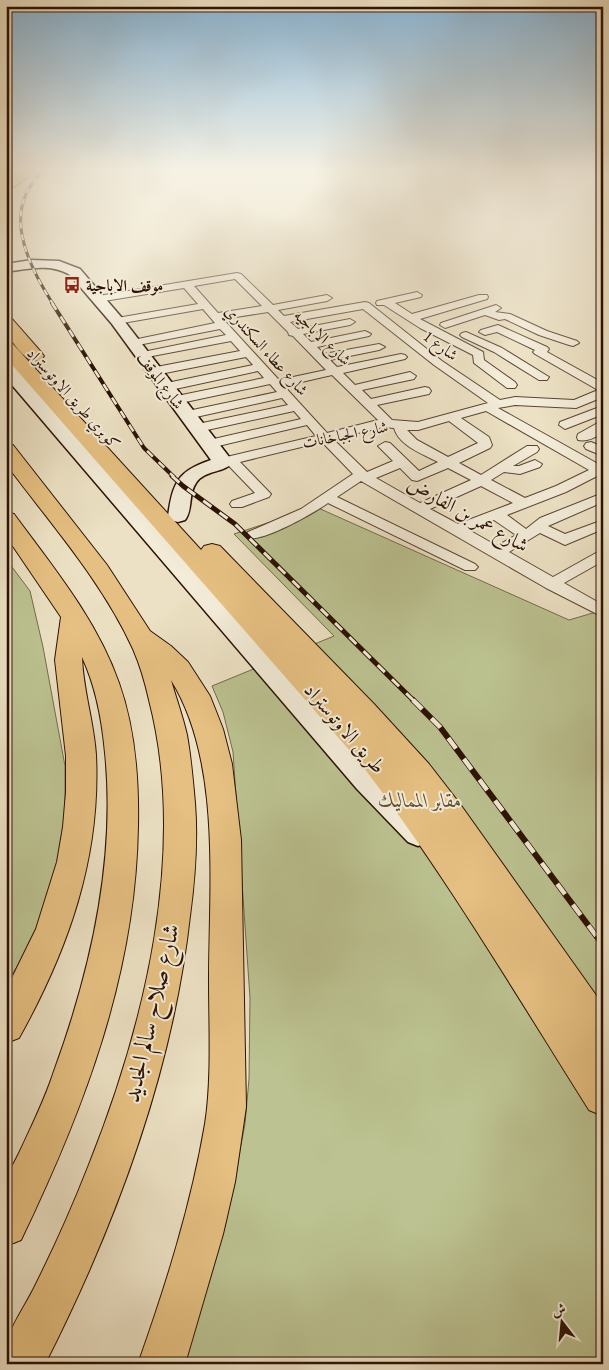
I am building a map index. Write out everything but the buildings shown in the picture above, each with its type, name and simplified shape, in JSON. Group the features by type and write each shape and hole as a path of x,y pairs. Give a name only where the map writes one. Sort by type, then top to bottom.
{"highway":[{"name":"كوبري طريق الاوتوستراد","path":"6,324 133,478"},
{"name":"كوبري طريق الاوتوستراد","path":"6,347 133,478"},
{"name":"شارع صلاح سالم الجديد","path":"6,449 103,576 140,634 154,668 168,717 175,756 179,823 176,900 163,984 138,1081 97,1199 67,1268 19,1364"},
{"name":"طريق الاوتوستراد","path":"133,478 178,516 364,712 418,772 449,813 603,1037"},
{"name":"طريق الاوتوستراد","path":"133,478 368,752 406,799 457,871 603,1096"},
{"path":"6,519 74,617 105,683 116,720 123,784 122,850 116,915 98,995 73,1073 45,1144 6,1225"},
{"path":"6,1025 28,988 48,945 64,901 74,855 79,820 81,756 69,665 69,649 74,617"},
{"path":"140,634 164,654 179,670 196,699 215,755 222,795 224,829 228,1016 226,1114 203,1232 184,1297 161,1364"}],"street":[{"path":"6,268 44,264 54,268"},
{"path":"6,276 54,268"},
{"name":"شارع الموقف","path":"54,268 75,272 122,328 210,444 227,461"},
{"name":"شارع الاباجيه","path":"186,284 235,276 367,404 394,423 412,443 524,503"},
{"path":"122,328 186,284"},
{"name":"شارع عطاء السكندري","path":"186,284 324,437"},
{"path":"122,328 196,296"},
{"path":"281,320 362,305 368,307 386,302 425,306 484,297"},
{"path":"169,324 217,319 326,298"},
{"path":"81,302 122,328 233,337"},
{"path":"386,302 410,318 478,354 477,359 491,370 519,383"},
{"path":"122,328 204,306"},
{"path":"410,318 425,306"},
{"path":"425,306 544,377"},
{"path":"452,321 501,306"},
{"name":"شارع 1","path":"368,307 438,363 480,393 492,406 601,469"},
{"path":"461,380 517,361 545,355 571,345 506,316 497,317 486,312"},
{"path":"122,328 217,319"},
{"path":"293,333 350,322"},
{"path":"485,332 498,328 542,348 539,351 603,388"},
{"path":"307,346 365,334"},
{"path":"420,349 432,346"},
{"path":"320,358 379,347"},
{"path":"155,371 248,353"},
{"path":"187,415 277,386 401,357"},
{"path":"438,363 454,359"},
{"path":"6,367 367,780 457,871"},
{"path":"171,393 261,367"},
{"path":"480,393 572,370"},
{"path":"352,389 410,376"},
{"path":"171,393 277,386"},
{"path":"367,404 425,391"},
{"name":"شارع الجباخانات","path":"178,516 183,486 191,474 227,461 324,437 394,423 418,426 515,401 580,403 603,392"},
{"path":"580,403 601,417"},
{"path":"198,428 297,407"},
{"path":"385,446 417,477 450,463 486,443 451,417"},
{"path":"565,425 601,417"},
{"path":"592,445 601,417"},
{"path":"210,444 309,421"},
{"name":"شارع عمر بن الفارض","path":"324,437 363,477 552,584 602,610"},
{"path":"418,509 482,480 532,449"},
{"path":"227,461 264,494 237,504"},
{"path":"253,535 299,515 363,477 402,462"},
{"path":"504,467 517,472 535,464"},
{"path":"456,530 568,486 601,469"},
{"path":"497,553 539,527 545,520 603,497"},
{"path":"328,498 470,566"},
{"path":"495,514 526,535"},
{"path":"539,527 565,540 603,524"},
{"path":"552,584 603,554"}],"green space":[{"name":"مقابر المماليك","path":"316,507 569,620 603,610 603,1364 173,1364 211,1275 226,1222 245,1124 249,1079 250,998 233,752 223,712 212,686 334,636 234,534"},
{"path":"6,559 30,591 43,647 65,766 65,821 56,880 27,952 6,983"}],"railway":[{"path":"22,234 34,271 53,304"},
{"path":"52,303 144,448 174,477"},
{"path":"172,476 235,524 414,701"},
{"path":"414,701 440,727 603,945"}],"place":[{"name":"موقف الاباجية","path":"72,285"}]}
